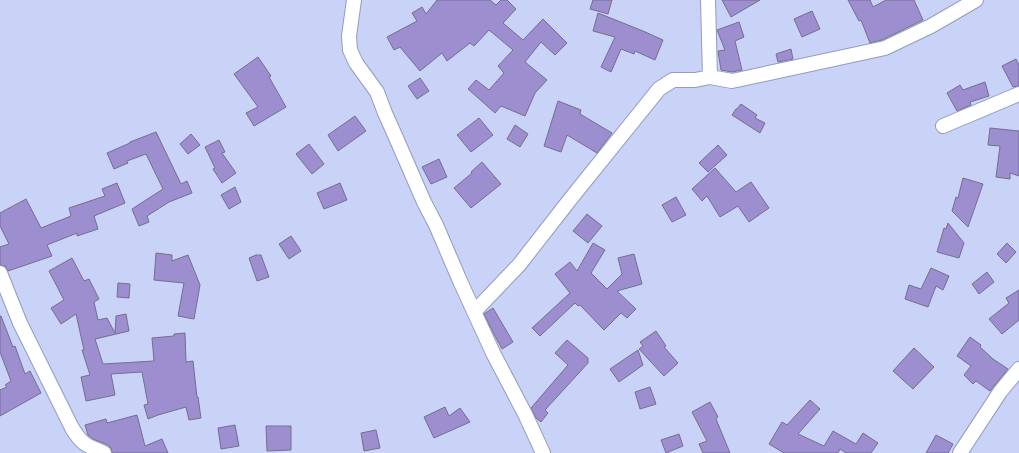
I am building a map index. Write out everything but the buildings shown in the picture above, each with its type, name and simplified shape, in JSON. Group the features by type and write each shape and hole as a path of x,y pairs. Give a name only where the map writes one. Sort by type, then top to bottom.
{"street":[{"path":"354,0 349,36 350,50 356,63 377,92 424,202 436,225 474,312 493,353 525,414 542,453"},
{"path":"708,0 710,77"},
{"path":"474,312 519,265 659,89 673,80 695,80 710,77 732,82 885,48 931,26 976,0"},
{"path":"943,126 1019,94"},
{"path":"0,273 20,323 72,428 78,438 85,445 104,453"},
{"path":"960,453 1000,392 1019,369"}]}
